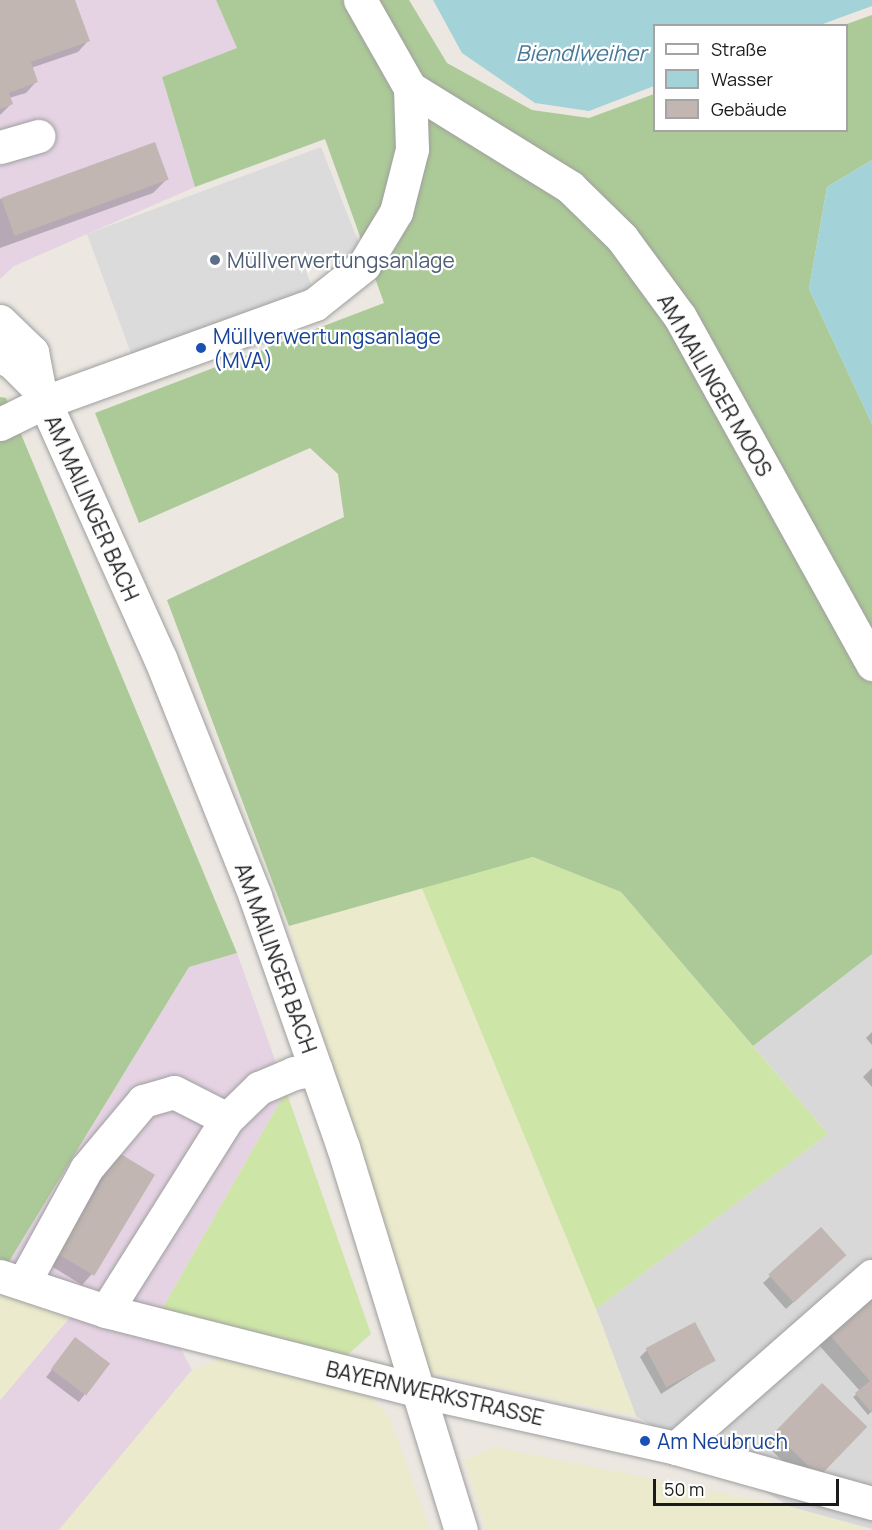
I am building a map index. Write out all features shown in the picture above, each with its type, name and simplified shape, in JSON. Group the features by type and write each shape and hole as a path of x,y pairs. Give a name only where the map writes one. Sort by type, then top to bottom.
{"street":[{"name":"AM MAILINGER MOOS","path":"360,0 410,88 570,187 622,238 680,317 872,664"},
{"name":"AM MAILINGER BACH","path":"410,88 412,149 396,212 364,265 315,304 42,396 160,658 255,896 316,1070 461,1530"},
{"path":"0,147 38,136"},
{"path":"0,321 32,352 42,396"},
{"path":"0,356 14,363 42,396"},
{"path":"0,424 42,396"},
{"path":"106,1311 227,1119 259,1088 294,1073 316,1070"},
{"path":"12,1279 86,1169 143,1101 174,1092 227,1119"},
{"path":"676,1448 872,1276"},
{"name":"BAYERNWERKSTRASSE","path":"12,1279 106,1311 419,1391 676,1448 872,1503"}],"shaded area":[{"path":"0,0 216,0 238,48 162,77 195,187 14,266 0,279"},
{"name":"Müllverwertungsanlage","path":"321,147 361,249 306,271 313,291 132,356 87,234"},
{"path":"237,953 286,1091 161,1311 192,1370 59,1530 0,1530 0,1400 71,1316 5,1268 189,967"},
{"path":"872,954 872,1529 791,1507 636,1416 596,1309 828,1134 753,1046"}],"green space":[{"path":"216,0 409,0 447,63 532,110 589,118 653,94 653,132 848,132 847,24 872,15 872,160 827,187 809,289 872,424 872,954 753,1046 621,892 533,857 289,926 167,600 344,517 338,474 310,448 139,523 95,413 384,303 325,139 195,187 162,77 237,48"},
{"path":"0,397 6,398 237,953 189,967 5,1268 0,1266"},
{"path":"533,857 621,892 828,1134 596,1309 421,886"},
{"path":"421,886 596,1309 636,1416 428,1372 289,926"},
{"path":"286,1091 371,1334 345,1357 161,1311"},
{"path":"0,1295 71,1316 0,1400"},
{"path":"220,1359 368,1396 389,1416 430,1530 59,1530 192,1370"},
{"path":"494,1447 791,1507 872,1530 486,1530 464,1460"}],"water":[{"name":"Biendlweiher","path":"433,0 872,0 872,6 823,24 653,24 653,86 589,111 535,103 462,53"},
{"path":"872,160 872,424 809,289 827,187"}],"building":[{"path":"0,0 75,0 90,41 31,62 38,82 9,93 13,104 0,109"},
{"path":"155,142 169,180 15,236 1,198"},
{"path":"119,1153 155,1175 94,1276 58,1254"},
{"path":"821,1227 846,1255 794,1303 768,1275"},
{"path":"868,1295 872,1300 872,1413 855,1393 870,1381 827,1332"},
{"path":"695,1322 716,1361 666,1387 646,1348"},
{"path":"75,1337 110,1363 86,1395 51,1369"},
{"path":"822,1383 867,1427 819,1476 774,1433"}],"place":[{"name":"Müllverwertungsanlage","path":"215,260"},
{"name":"Müllverwertungsanlage (MVA)","path":"201,348"},
{"name":"Am Neubruch","path":"645,1441"}]}
